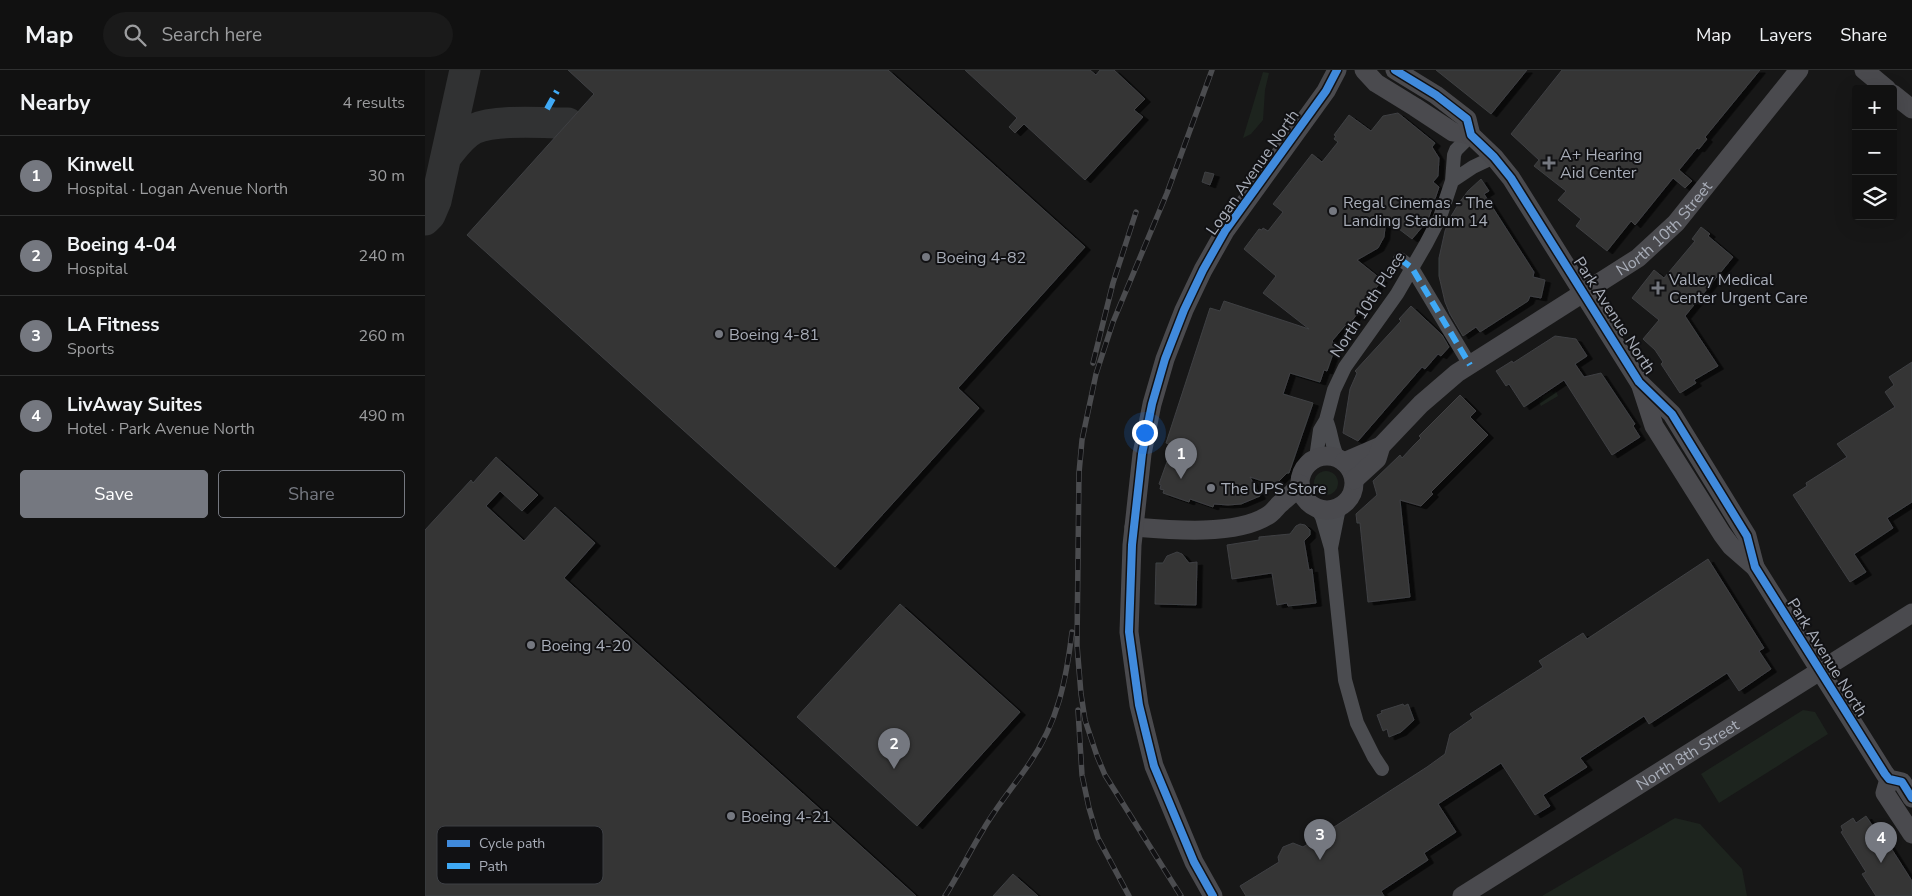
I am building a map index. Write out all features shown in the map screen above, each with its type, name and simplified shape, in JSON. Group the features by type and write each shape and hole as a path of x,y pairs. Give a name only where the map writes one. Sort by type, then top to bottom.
{"street":[{"name":"Logan Avenue North","path":"1213,896 1194,862 1154,766 1139,705 1129,632 1134,527 1142,454 1152,404 1165,359 1184,310 1203,270 1225,231 1326,91 1337,70"},
{"name":"Park Avenue North","path":"1364,70 1376,83 1453,132 1471,135"},
{"name":"Park Avenue North","path":"1395,70 1436,95 1467,119 1471,135 1494,157 1511,178 1639,382 1672,414 1747,536 1755,567 1889,780 1901,782 1912,798"},
{"name":"North 10th Street","path":"1354,480 1377,459 1381,446 1421,404 1457,373 1638,258 1671,228 1799,70"},
{"path":"1864,70 1882,85"},
{"path":"1897,97 1912,109"},
{"name":"North 10th Place","path":"1316,458 1320,430 1326,420 1334,390 1345,367 1397,294 1440,218 1452,181 1454,155 1456,150 1471,135"},
{"path":"1452,181 1473,167 1494,157"},
{"path":"1400,259 1412,268 1470,365"},
{"path":"1326,420 1331,430 1333,449 1349,467 1354,480 1352,493 1338,513 1331,548"},
{"name":"North 10th Street","path":"1341,460 1381,446"},
{"path":"1269,516 1293,494 1300,484 1304,469 1316,458 1331,456 1341,460"},
{"path":"1300,484 1306,500 1322,517 1331,548 1345,680 1357,723 1382,769"},
{"path":"1134,527 1198,530 1255,523 1269,516 1287,514 1293,510 1314,507 1329,510 1343,504"},
{"name":"North 8th Street","path":"1462,896 1820,669 1912,613"},
{"name":"Park Avenue North","path":"1889,780 1885,793 1912,834"}],"shaded area":[{"path":"1263,72 1269,73 1265,90 1263,120 1251,134 1243,138"},
{"path":"1552,391 1553,393 1556,391 1558,396 1541,406 1539,402 1543,399 1542,397"},
{"path":"1326,471 1335,474 1338,483 1335,492 1326,495 1317,492 1314,483 1317,474"},
{"path":"1803,710 1815,712 1828,734 1719,803 1701,774"},
{"path":"1675,818 1700,824 1742,869 1747,896 1542,896"}],"building":[{"path":"568,70 888,70 1085,247 958,388 979,408 835,567 467,235 594,94"},
{"path":"965,70 1090,70 1096,75 1100,70 1114,70 1145,99 1134,110 1143,117 1085,180 1024,124 1015,133 1009,127 1017,118"},
{"path":"1436,70 1527,70 1491,114"},
{"path":"1562,70 1760,70 1705,137 1707,139 1699,149 1697,148 1679,170 1692,181 1685,188 1673,178 1635,225 1631,221 1607,251 1576,226 1581,219 1558,200 1566,191 1534,166 1539,160 1511,134"},
{"path":"1398,113 1435,143 1432,147 1439,158 1438,176 1433,182 1439,187 1428,220 1412,239 1386,219 1384,237 1378,248 1357,260 1382,280 1351,322 1349,321 1332,341 1336,345 1327,371 1324,370 1320,382 1290,373 1283,394 1313,403 1289,473 1275,485 1250,477 1260,496 1241,504 1214,504 1213,507 1190,499 1189,502 1163,493 1164,490 1160,489 1161,485 1159,484 1173,445 1166,443 1210,308 1220,311 1224,301 1309,329 1263,293 1276,276 1244,249 1259,229 1262,230 1263,228 1268,231 1283,212 1273,204 1312,154 1322,162 1338,142 1334,139 1336,136 1334,135 1349,115 1371,131 1383,116"},
{"path":"1205,172 1214,174 1210,185 1202,182"},
{"path":"1481,179 1489,191 1484,194 1534,272 1533,277 1545,280 1541,298 1530,296 1528,301 1480,332 1476,327 1463,336 1445,302 1439,276 1439,258 1450,218 1468,191"},
{"path":"1701,227 1710,234 1708,236 1733,257 1685,316 1718,366 1694,380 1696,383 1680,393 1661,364 1663,362 1655,350 1643,339 1659,320 1632,298 1654,270 1664,278 1695,241 1692,239"},
{"path":"1411,306 1442,335 1449,347 1441,356 1438,354 1425,369 1422,367 1358,441 1343,433 1350,389 1357,373 1355,371 1401,321 1399,319"},
{"path":"1555,336 1576,339 1587,356 1575,364 1584,377 1601,373 1635,424 1633,426 1640,437 1612,455 1564,380 1524,407 1509,384 1506,386 1496,371 1512,361 1513,363"},
{"path":"1912,362 1912,502 1887,518 1893,528 1854,554 1866,572 1850,582 1793,495 1807,486 1806,483 1847,457 1837,444 1895,407 1885,392 1894,385 1889,377"},
{"path":"1460,395 1476,411 1470,417 1488,435 1431,492 1433,494 1421,506 1400,500 1410,597 1368,602 1360,523 1357,523 1356,514 1377,495 1373,481 1400,455 1402,458 1421,438 1419,436"},
{"name":"Boeing 4-20","path":"496,457 538,495 522,511 500,491 486,506 524,541 555,507 595,543 564,578 916,896 425,896 425,530 471,480 473,483"},
{"path":"1300,524 1305,525 1310,530 1310,535 1304,541 1309,570 1312,569 1316,603 1288,606 1287,603 1277,605 1272,573 1232,579 1227,545 1259,540 1259,537 1290,534"},
{"path":"1177,552 1182,554 1189,563 1197,562 1196,605 1155,604 1156,563 1163,563 1167,556"},
{"path":"1708,559 1764,648 1759,651 1771,669 1739,691 1727,673 1649,724 1644,716 1580,758 1587,767 1543,795 1550,806 1535,815 1501,763 1438,804 1456,832 1424,853 1428,860 1381,891 1384,896 1246,896 1240,886 1279,862 1278,857 1283,847 1293,843 1303,847 1427,767 1445,754 1450,734 1473,718 1470,714 1543,667 1539,661 1583,633 1587,639"},
{"path":"900,604 1020,712 917,826 797,717"},
{"path":"1403,704 1404,706 1408,704 1414,720 1401,732 1389,737 1387,729 1383,731 1377,715 1382,713 1381,711"},
{"path":"1866,816 1874,828 1877,826 1912,881 1912,896 1876,896 1862,874 1866,872 1841,832 1843,831 1841,826 1853,818 1856,823"},
{"path":"1013,874 1038,896 993,896"}],"taxiway":[{"path":"425,220 430,215 436,201 465,70"},
{"path":"446,157 466,134 483,126 520,122 568,123"}],"railway":[{"path":"1181,896 1105,775 1085,720 1077,645 1079,473 1082,440 1096,374 1113,322 1167,193 1212,70"},
{"path":"1093,363 1113,283 1136,212"},
{"path":"945,896 988,821 1029,764 1047,733 1059,701 1067,667 1072,632"},
{"path":"1078,710 1082,775 1089,808 1098,838 1129,896"}],"marked path":[{"path":"547,109 557,91"},
{"path":"1400,259 1412,268 1470,365"}],"cycle path":[{"path":"1213,896 1194,862 1154,766 1139,705 1129,632 1132,545 1142,454 1152,404 1165,359 1184,310 1203,270 1225,231 1326,91 1337,70"},
{"path":"1395,70 1436,95 1467,119 1471,135 1494,157 1511,178 1639,382 1672,414 1747,536 1755,567 1885,774 1889,779 1902,782 1912,798"}],"place":[{"name":"A+ Hearing Aid Center","path":"1549,163"},
{"name":"Regal Cinemas - The Landing Stadium 14","path":"1333,211"},
{"name":"Boeing 4-82","path":"926,257"},
{"name":"Valley Medical Center Urgent Care","path":"1658,288"},
{"name":"Boeing 4-81","path":"719,334"},
{"name":"Kinwell","path":"1181,479"},
{"name":"The UPS Store","path":"1211,488"},
{"name":"Boeing 4-20","path":"531,645"},
{"name":"Boeing 4-04","path":"894,769"},
{"name":"Boeing 4-21","path":"731,816"},
{"name":"LA Fitness","path":"1320,860"},
{"name":"LivAway Suites","path":"1881,863"}]}
